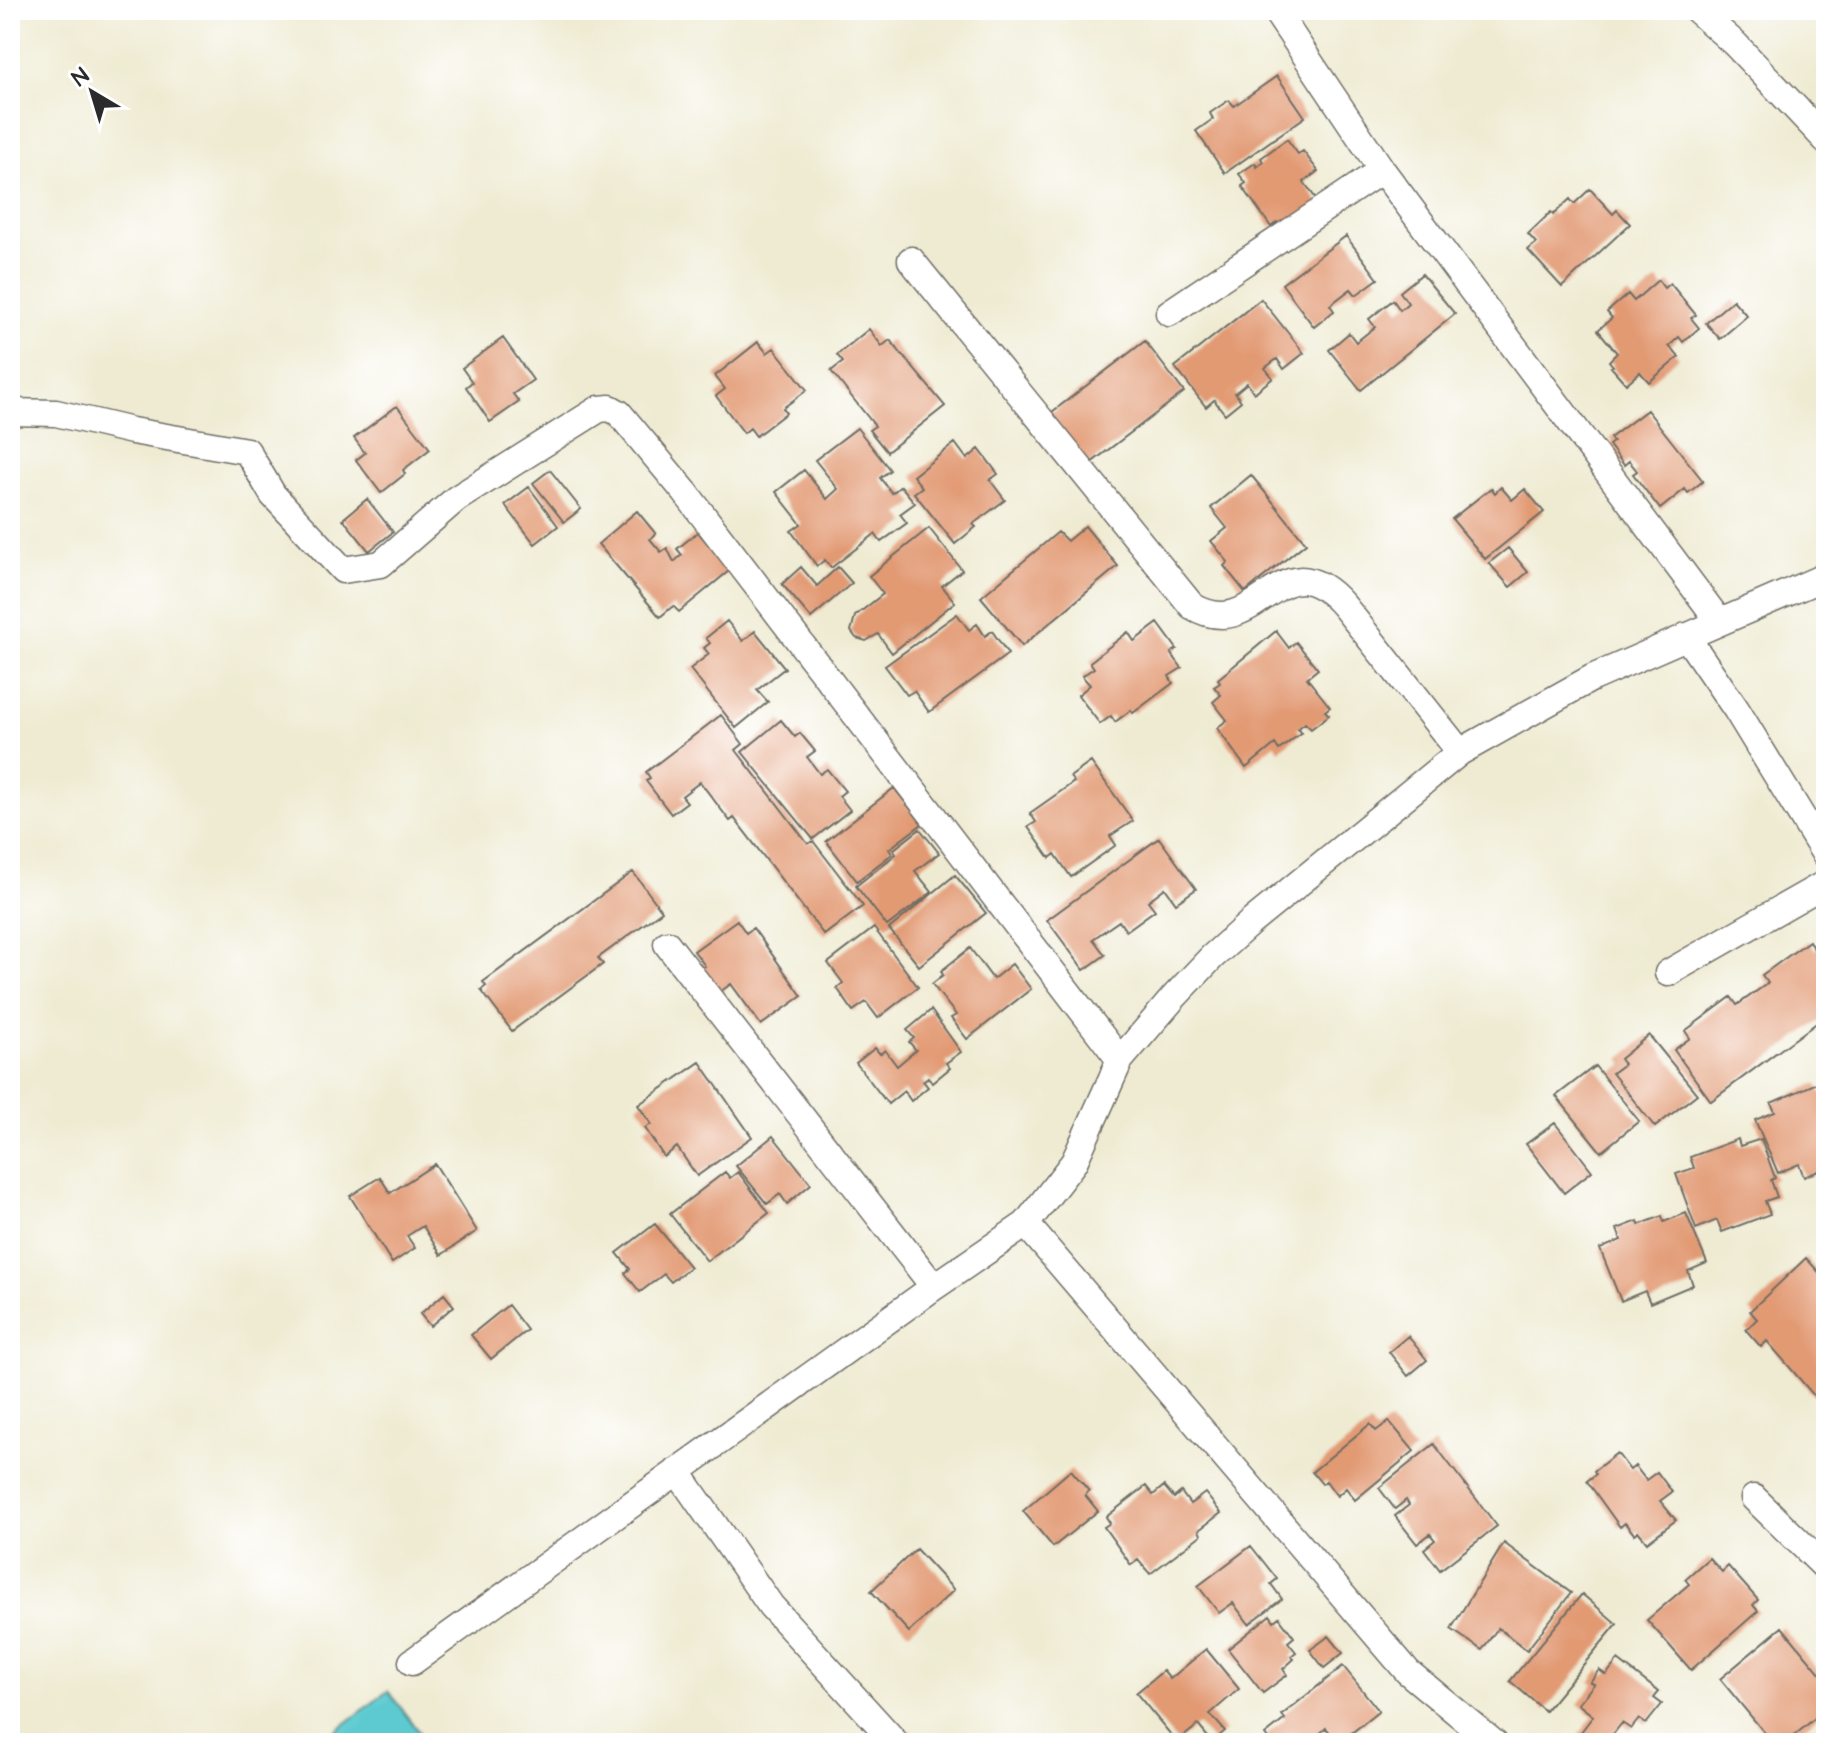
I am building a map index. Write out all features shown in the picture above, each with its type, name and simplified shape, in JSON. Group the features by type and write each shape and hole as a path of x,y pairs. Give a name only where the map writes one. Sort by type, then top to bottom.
{"street":[{"path":"1697,10 1735,44 1826,140"},
{"path":"1277,13 1382,170 1719,621"},
{"path":"1169,313 1382,170"},
{"path":"911,260 1192,606 1213,614 1234,613 1249,608 1288,581 1310,579 1332,592 1460,752"},
{"path":"10,412 56,413 132,431 247,451 273,495 343,570 381,564 456,499 599,409 610,408 619,413 695,504 1120,1060"},
{"path":"412,1662 1026,1224 1074,1162 1120,1060 1212,957 1460,752 1592,678 1826,576"},
{"path":"1686,636 1736,709 1826,856"},
{"path":"1668,973 1826,883"},
{"path":"667,944 934,1287"},
{"path":"1026,1224 1408,1672 1494,1743"},
{"path":"677,1471 771,1606 896,1743"},
{"path":"1754,1498 1826,1568"}],"water":[{"path":"388,1691 427,1743 320,1743"}],"building":[{"path":"1277,76 1305,117 1225,173 1196,131 1213,119 1210,113 1229,100 1234,106"},
{"path":"1287,139 1298,154 1303,151 1318,171 1304,182 1319,203 1282,229 1277,222 1271,227 1242,186 1246,183 1239,174 1255,163 1257,167 1263,162 1261,158"},
{"path":"1590,189 1613,214 1617,210 1630,224 1562,287 1528,250 1536,243 1528,234 1551,212 1553,215 1570,199 1574,204"},
{"path":"1346,236 1378,279 1356,295 1351,289 1330,305 1334,311 1314,327 1282,284"},
{"path":"1422,274 1455,314 1361,390 1329,350 1349,333 1356,342 1375,327 1369,319 1393,300 1400,310 1408,303 1400,292"},
{"path":"1658,280 1664,288 1670,283 1696,315 1691,318 1699,328 1683,342 1679,337 1669,346 1679,357 1649,382 1640,372 1626,384 1609,361 1617,353 1598,330 1612,318 1607,312 1628,294 1634,301"},
{"path":"1261,299 1304,353 1284,369 1277,359 1265,368 1273,378 1254,393 1247,383 1235,393 1241,401 1225,414 1214,400 1206,407 1175,367"},
{"path":"1733,300 1747,316 1720,339 1706,323"},
{"path":"869,329 882,346 890,340 945,406 887,452 869,430 875,426 831,371 843,362 837,355"},
{"path":"503,338 533,380 513,394 519,402 490,422 466,387 472,382 462,368"},
{"path":"1145,341 1184,392 1087,466 1048,415"},
{"path":"758,342 767,353 774,348 807,390 783,408 786,413 756,436 750,428 744,433 716,396 725,389 715,376"},
{"path":"397,406 430,449 403,470 405,474 381,493 356,460 365,453 354,438"},
{"path":"1647,410 1703,481 1688,493 1685,489 1660,509 1633,474 1637,471 1629,461 1624,465 1609,445 1613,442 1610,438"},
{"path":"857,428 890,470 880,478 892,493 901,486 915,503 900,514 907,523 881,542 875,534 831,568 825,560 817,566 791,531 801,524 776,492 804,470 827,499 838,489 815,460"},
{"path":"955,443 967,459 979,449 998,474 990,480 1005,500 973,524 976,527 955,544 914,493 922,487 913,476"},
{"path":"550,470 581,509 564,522 533,483"},
{"path":"1251,475 1306,543 1245,592 1224,566 1228,562 1211,541 1227,528 1211,508"},
{"path":"529,487 558,526 535,544 505,505"},
{"path":"1501,487 1512,500 1525,489 1544,512 1485,559 1452,519 1491,488 1495,493"},
{"path":"367,499 393,532 369,551 343,519"},
{"path":"637,511 656,534 650,539 661,552 667,548 674,562 682,555 677,549 698,532 730,570 679,612 673,606 660,617 598,544"},
{"path":"1085,526 1118,566 1022,646 981,597 1058,532 1067,541"},
{"path":"929,528 962,570 942,586 955,602 892,653 878,634 866,641 856,638 851,631 855,616 883,594 869,576"},
{"path":"1508,548 1528,572 1510,587 1489,563"},
{"path":"801,567 817,586 838,567 852,583 811,618 782,584"},
{"path":"957,614 969,630 977,624 985,636 992,631 1008,654 929,712 914,691 907,695 885,666"},
{"path":"727,621 743,641 755,631 785,668 757,690 768,702 736,728 690,669 709,654 704,648 710,643 706,638"},
{"path":"1158,623 1177,649 1171,653 1182,668 1169,676 1173,683 1133,713 1131,710 1115,722 1111,716 1100,724 1078,695 1090,685 1082,676 1094,668 1090,662 1128,632 1134,641"},
{"path":"1276,631 1289,648 1296,642 1318,669 1307,678 1330,707 1325,711 1329,715 1311,729 1305,723 1297,729 1301,733 1279,750 1275,744 1246,768 1217,728 1227,720 1213,702 1221,695 1214,687 1220,683 1218,679"},
{"path":"721,715 743,744 736,750 808,844 813,841 863,906 824,935 734,818 730,821 700,782 682,796 687,802 671,814 646,781 650,778 646,772"},
{"path":"781,720 795,737 800,733 815,751 807,757 820,774 827,769 845,791 839,796 850,810 813,839 742,752"},
{"path":"1091,762 1133,821 1110,836 1116,845 1071,877 1055,854 1050,858 1028,827 1036,822 1030,813 1074,782 1070,777"},
{"path":"894,788 922,824 889,849 892,854 857,881 826,841"},
{"path":"920,829 939,853 915,871 932,892 887,926 856,886 896,854 893,850"},
{"path":"1159,838 1196,889 1176,903 1165,888 1148,901 1155,910 1126,931 1119,921 1093,939 1105,955 1084,970 1047,920"},
{"path":"633,872 662,911 598,958 603,964 512,1031 481,990 486,986 483,982"},
{"path":"955,875 986,913 919,966 889,929"},
{"path":"737,920 746,933 753,928 802,996 761,1025 731,984 717,994 699,970 705,966 694,951"},
{"path":"874,928 918,987 878,1018 866,1002 853,1011 837,988 843,983 828,963"},
{"path":"1809,941 1815,950 1826,942 1826,1016 1711,1101 1674,1050 1690,1038 1685,1031 1731,997 1737,1005 1768,983 1762,975"},
{"path":"970,948 993,979 1012,964 1031,989 967,1039 951,1018 956,1015 932,984 943,975 941,971"},
{"path":"931,1010 961,1052 946,1063 950,1068 932,1083 928,1077 923,1081 928,1087 911,1101 904,1091 888,1104 856,1063 875,1048 880,1054 885,1050 897,1066 916,1050 909,1042 914,1038 907,1030"},
{"path":"1649,1035 1697,1094 1655,1127 1612,1073 1624,1064 1620,1059"},
{"path":"700,1062 752,1137 697,1176 677,1147 664,1157 645,1128 651,1124 638,1105"},
{"path":"1595,1066 1639,1121 1601,1152 1556,1096"},
{"path":"1817,1083 1821,1093 1826,1091 1826,1168 1804,1177 1799,1164 1778,1173 1755,1120 1775,1112 1771,1103"},
{"path":"1555,1123 1592,1171 1564,1193 1526,1144"},
{"path":"773,1136 811,1184 787,1204 780,1194 767,1204 736,1166"},
{"path":"1738,1139 1740,1146 1761,1139 1775,1178 1771,1180 1777,1197 1765,1201 1770,1214 1722,1232 1717,1220 1696,1229 1676,1174 1694,1168 1690,1157"},
{"path":"435,1164 477,1231 441,1255 423,1226 407,1236 415,1248 392,1263 350,1196 380,1177 390,1193"},
{"path":"725,1172 730,1178 738,1172 769,1213 707,1261 670,1214"},
{"path":"1686,1213 1707,1263 1688,1271 1693,1285 1650,1303 1645,1291 1621,1301 1600,1249 1621,1240 1617,1229 1662,1216 1664,1222"},
{"path":"655,1224 690,1267 671,1282 664,1274 640,1292 625,1273 630,1269 617,1253"},
{"path":"1806,1258 1826,1280 1826,1389 1816,1398 1767,1341 1761,1347 1746,1330 1757,1319 1750,1311"},
{"path":"444,1294 454,1306 430,1326 420,1314"},
{"path":"508,1305 527,1330 491,1359 471,1335"},
{"path":"1408,1336 1427,1360 1408,1376 1389,1352"},
{"path":"1389,1421 1414,1451 1355,1500 1346,1488 1337,1496 1326,1481 1322,1484 1312,1472 1370,1424 1376,1431"},
{"path":"1434,1444 1497,1526 1440,1570 1424,1549 1435,1540 1430,1534 1417,1544 1395,1516 1409,1505 1406,1500 1395,1509 1379,1488"},
{"path":"1617,1453 1630,1470 1635,1466 1646,1480 1657,1472 1672,1492 1660,1501 1676,1520 1647,1542 1638,1531 1634,1534 1625,1523 1620,1527 1587,1481 1596,1474 1594,1471"},
{"path":"1071,1470 1089,1491 1085,1495 1098,1511 1053,1547 1023,1511"},
{"path":"1146,1486 1153,1495 1164,1486 1174,1498 1181,1492 1190,1504 1205,1493 1221,1513 1199,1530 1201,1535 1150,1574 1138,1560 1131,1565 1104,1527 1110,1523 1106,1517"},
{"path":"1504,1543 1571,1593 1527,1650 1498,1628 1482,1650 1451,1629"},
{"path":"1251,1546 1277,1579 1271,1584 1282,1599 1249,1624 1233,1603 1219,1613 1198,1586"},
{"path":"916,1549 954,1590 909,1632 871,1591"},
{"path":"1709,1558 1722,1572 1728,1566 1758,1600 1753,1605 1758,1611 1691,1670 1647,1620 1689,1584 1685,1579"},
{"path":"1582,1594 1617,1624 1545,1711 1510,1681"},
{"path":"1270,1615 1274,1621 1279,1617 1294,1637 1288,1642 1296,1652 1291,1656 1294,1659 1283,1669 1287,1675 1263,1693 1228,1649"},
{"path":"1782,1627 1826,1680 1826,1709 1785,1743 1773,1743 1720,1679"},
{"path":"1329,1636 1343,1653 1324,1668 1310,1650"},
{"path":"1206,1649 1239,1689 1210,1714 1225,1731 1212,1742 1198,1725 1177,1742 1136,1693 1163,1671 1170,1679"},
{"path":"1618,1660 1659,1692 1654,1698 1662,1704 1646,1724 1639,1719 1631,1729 1622,1723 1606,1743 1588,1743 1578,1736 1593,1716 1578,1704 1594,1684 1590,1682 1599,1670 1606,1675"},
{"path":"1343,1666 1379,1711 1339,1743 1326,1728 1316,1737 1321,1743 1271,1743 1265,1735 1285,1719 1282,1715"}]}
